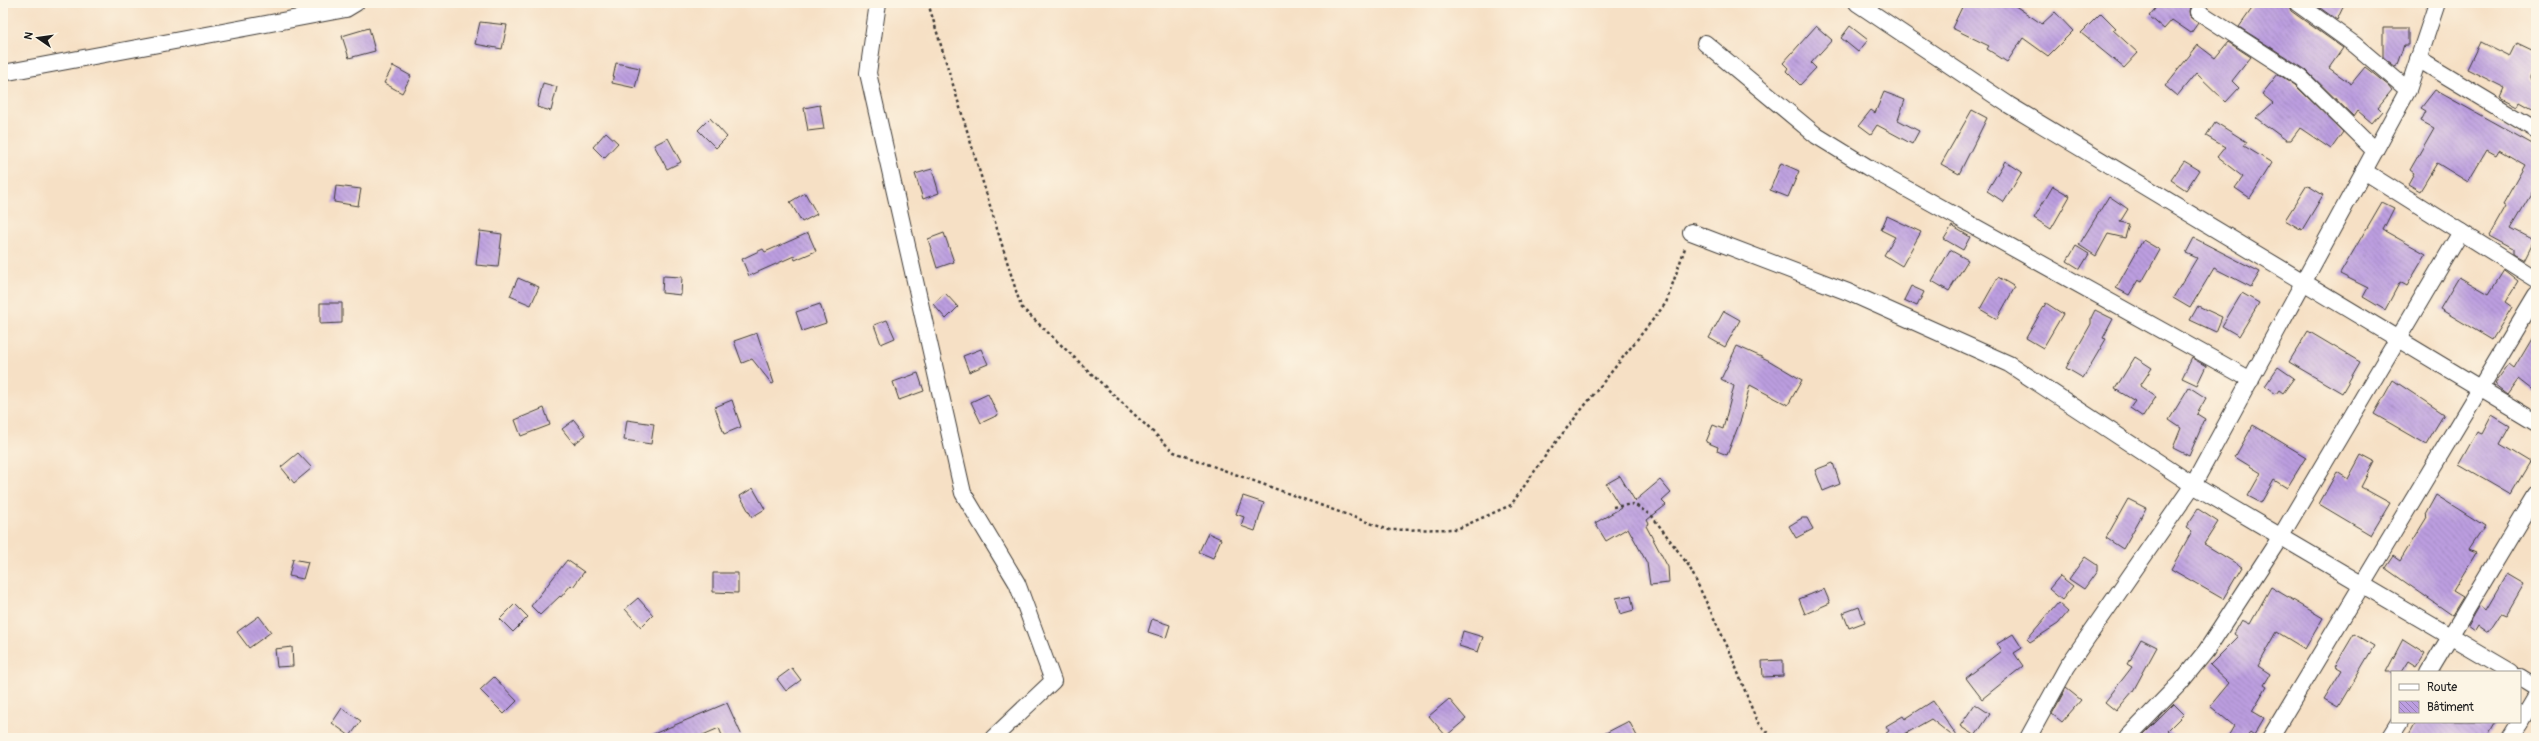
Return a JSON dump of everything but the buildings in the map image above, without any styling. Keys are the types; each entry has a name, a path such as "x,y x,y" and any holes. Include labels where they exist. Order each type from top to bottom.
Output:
{"street":[{"path":"3,73 346,9 356,3"},
{"path":"878,3 868,73 963,493 1017,583 1053,681 993,738"},
{"path":"1857,3 2009,105 2536,422"},
{"path":"2297,3 2356,45 2408,90"},
{"path":"2028,738 2067,667 2194,485 2408,90 2437,3"},
{"path":"2199,12 2301,78 2375,151"},
{"path":"1705,43 1805,126 1850,156 2251,380"},
{"path":"2418,59 2536,130"},
{"path":"2364,171 2536,278"},
{"path":"1691,232 1848,292 2009,364 2194,485 2509,671"},
{"path":"2127,738 2180,683 2206,651 2281,536 2461,232"},
{"path":"2270,738 2364,585 2536,295"},
{"path":"2430,671 2536,494"},
{"path":"2521,679 2536,687"},
{"path":"2521,720 2536,695"},
{"path":"2390,738 2399,723"},
{"path":"2510,738 2519,723"}],"path":[{"path":"928,3 1021,307 1174,452 1389,530 1457,529 1511,505 1548,452 1666,303 1691,232"},
{"path":"1613,506 1634,504 1652,516 1688,566 1730,652 1757,722 1774,738"}]}
